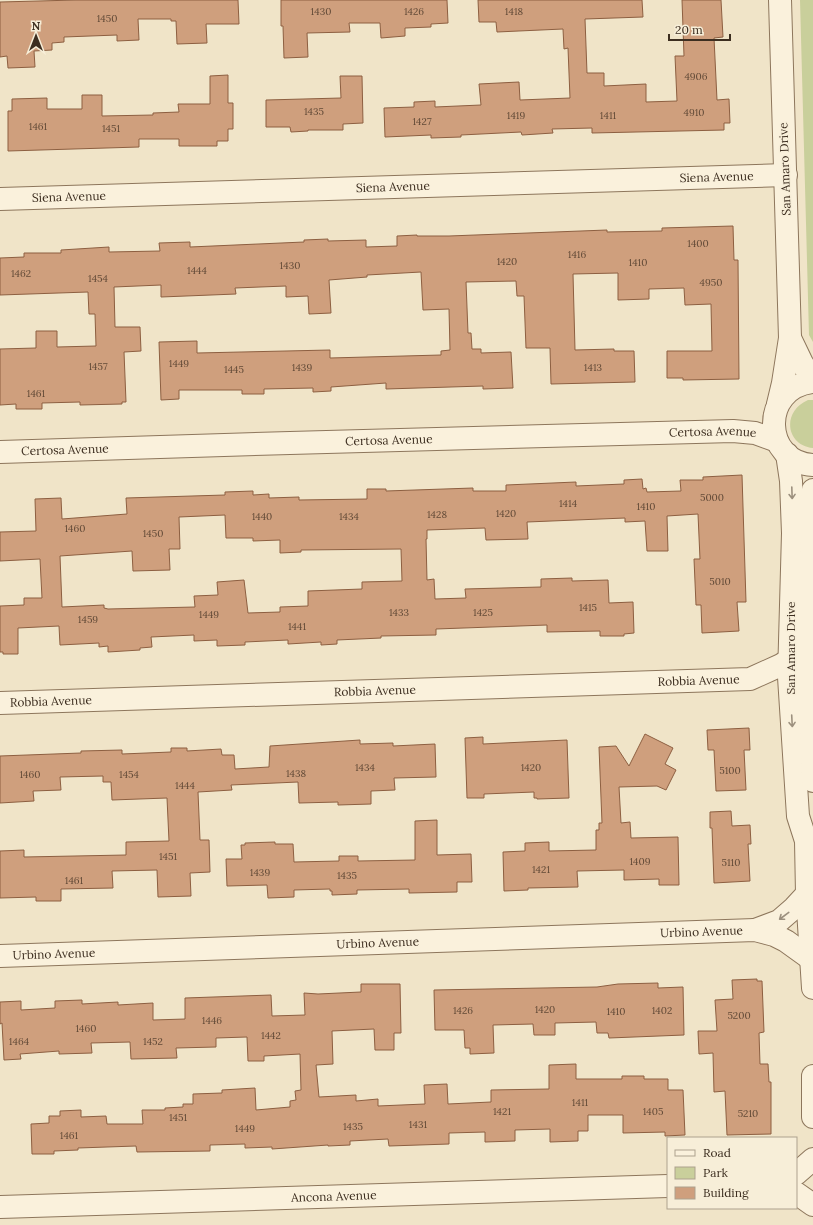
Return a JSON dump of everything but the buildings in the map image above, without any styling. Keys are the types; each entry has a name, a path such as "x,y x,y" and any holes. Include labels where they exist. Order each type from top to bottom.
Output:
{"street":[{"name":"San Amaro Drive","path":"780,0 790,338 783,383 773,421 791,480 793,533 790,630 805,678 813,781"},
{"name":"Siena Avenue","path":"0,199 786,175"},
{"name":"San Amaro Drive","path":"790,338 802,363 813,381"},
{"path":"778,404 790,390 813,381"},
{"name":"Certosa Avenue","path":"0,452 733,431 755,434 782,447 801,463 813,465"},
{"name":"San Amaro Drive","path":"813,490 810,507 812,543 798,816 806,841 807,894 813,988"},
{"name":"Robbia Avenue","path":"750,679 776,668 805,678"},
{"name":"Robbia Avenue","path":"0,703 805,678"},
{"name":"San Amaro Drive","path":"806,841 813,818"},
{"name":"Urbino Avenue","path":"755,930 779,920 794,908 807,894"},
{"name":"Urbino Avenue","path":"0,956 755,930 774,935 786,941 811,959"},
{"path":"813,1076 813,1117"},
{"path":"797,1173 813,1160"},
{"name":"Ancona Avenue","path":"0,1207 667,1186"},
{"path":"797,1194 813,1205"}],"green space":[{"path":"800,0 813,0 813,342 809,335"},
{"path":"808,400 813,400 813,448 804,446 797,441 792,434 790,427 794,412 800,405"}]}
